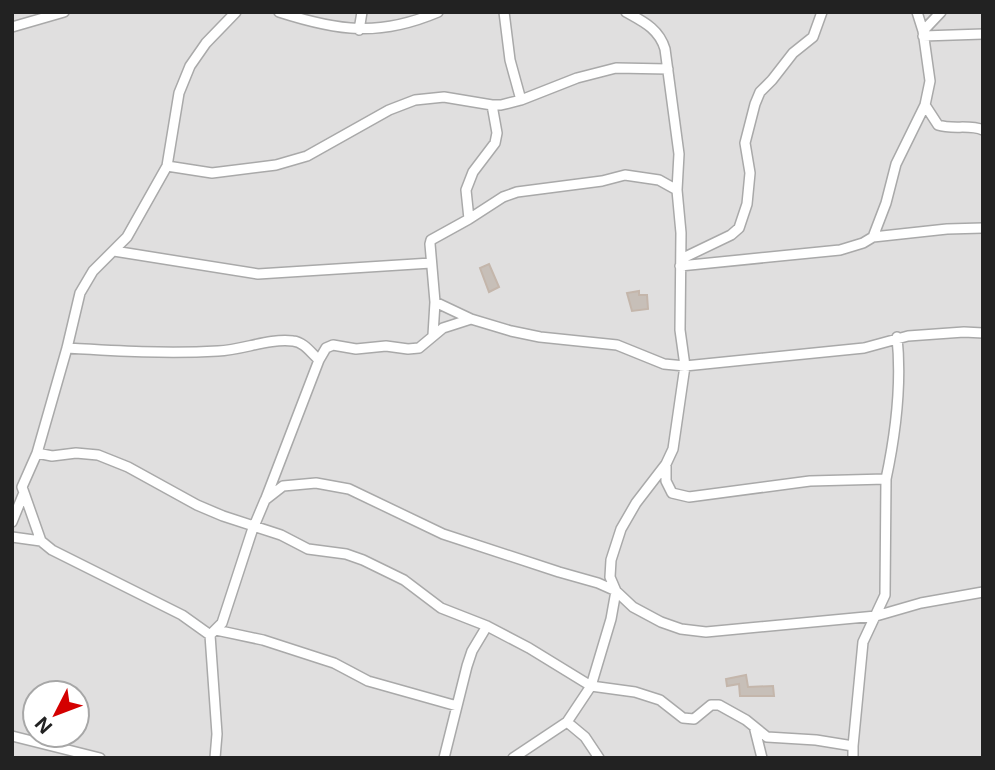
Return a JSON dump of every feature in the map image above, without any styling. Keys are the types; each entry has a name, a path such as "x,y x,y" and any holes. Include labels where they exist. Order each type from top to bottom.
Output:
{"street":[{"path":"12,27 64,12"},
{"path":"12,522 23,495 24,480 37,453 80,293 93,271 127,237 167,166 179,93 190,66 206,43 236,12"},
{"path":"279,12 325,25 359,30 408,23 438,12"},
{"path":"359,30 362,12"},
{"path":"504,12 510,60 521,100"},
{"path":"513,758 567,722 591,686 611,619 616,591 610,577 611,560 621,530 636,503 666,464 677,430 685,366 680,330 681,262 677,190 679,154 665,49 656,30 626,12"},
{"path":"681,262 732,236 739,228 747,204 750,173 745,143 755,104 760,92 778,74 793,53 813,37 822,12"},
{"path":"873,237 886,203 896,164 925,105 930,81 917,12"},
{"path":"923,34 941,12"},
{"path":"923,34 983,34"},
{"path":"167,166 212,173 276,165 307,156 388,110 415,100 444,97 492,106 521,100 577,78 616,68 668,69"},
{"path":"925,105 938,125 947,128 978,127 983,130"},
{"path":"469,219 466,190 473,172 495,144 497,133 492,106"},
{"path":"433,335 435,302 431,240 503,197 517,192 602,181 625,175 659,180 677,190"},
{"path":"681,262 840,250 873,237 947,229 983,229"},
{"path":"114,251 258,274 431,263"},
{"path":"435,302 471,319 511,331 540,337 617,345 654,360 685,366 864,348 897,337 983,333"},
{"path":"215,758 213,632 228,607 254,526 319,360 326,348 333,345 356,349 386,346 419,348 443,328 471,319"},
{"path":"853,758 863,642 885,595 886,479 895,436 900,369 897,337"},
{"path":"67,348 142,353 220,351 297,341 319,360"},
{"path":"37,453 52,456 76,453 99,455 128,467 197,505 281,535 308,549 346,554 370,563 411,584 441,608 487,626 591,686 635,692 660,700 683,718 694,719 711,705 719,705 746,720 755,730 767,737 816,740 853,746"},
{"path":"666,464 666,481 673,493 689,497 810,481 886,479"},
{"path":"265,499 283,485 316,482 349,488 443,534 598,583 616,591 633,607 681,629 706,632 876,616 921,603 983,592"},
{"path":"23,495 41,541 52,550 213,632 263,640 334,663 368,681 457,706"},
{"path":"12,537 41,541"},
{"path":"444,758 472,650 487,626"},
{"path":"567,722 585,737 599,758"},
{"path":"755,730 762,758"},
{"path":"12,736 100,758"}],"shaded area":[{"path":"12,12 983,12 983,758 12,758"}],"building":[{"path":"489,264 499,287 489,292 480,268"},
{"path":"639,291 639,295 647,295 648,309 632,311 627,293"},
{"path":"746,675 748,687 773,686 774,696 740,696 739,684 727,686 726,679"}]}
